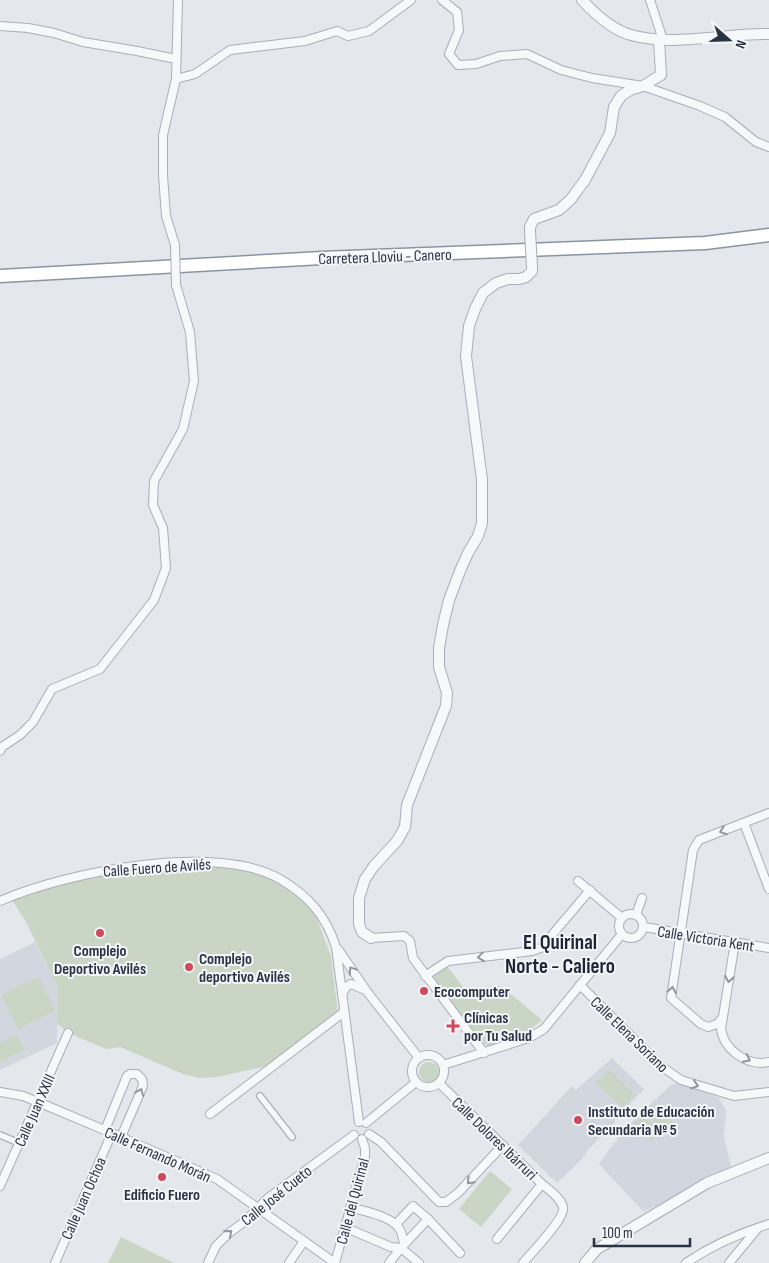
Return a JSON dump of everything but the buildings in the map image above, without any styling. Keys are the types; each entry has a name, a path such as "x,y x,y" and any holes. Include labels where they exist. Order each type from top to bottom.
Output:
{"highway":[{"name":"Carretera Lloviu - Canero","path":"0,276 322,258 705,243 769,235"}],"street":[{"path":"0,751 2,747 20,735 33,722 52,689 100,669 154,600 166,568 163,528 153,505 154,481 183,429 194,381 190,332 176,285 175,245 166,216 163,175 163,135 176,79 178,0"},
{"path":"176,79 195,74 230,50 305,41 337,31 348,36 369,31 411,0"},
{"path":"442,0 457,12 459,30 449,54 458,65 476,64 500,56 527,54 561,70 592,78 643,86 700,106 724,117 756,142 769,147"},
{"path":"582,0 593,13 630,35 661,40 769,34"},
{"path":"484,1053 412,958 410,941 404,936 371,938 362,932 359,924 359,898 365,879 397,841 405,827 407,805 446,706 447,693 439,667 439,648 443,625 449,600 460,570 478,536 482,523 482,480 466,356 469,326 474,308 483,293 496,282 508,278 519,279 526,277 532,271 530,226 534,219 559,210 571,199 585,180 610,133 614,108 621,96 630,90 643,86 661,74 661,40 650,0"},
{"path":"0,26 28,28 54,33 83,42 176,59"},
{"path":"723,1016 717,1024 708,1027 701,1024 671,998 695,845 699,840 769,813"},
{"path":"744,823 769,889"},
{"name":"Calle Fuero de Avilés","path":"0,901 48,884 92,872 165,863 220,862 261,871 280,879 298,891 320,912 330,929 336,948 344,1012 362,1122"},
{"path":"578,881 622,918"},
{"path":"425,976 448,961 532,951 541,948 590,890"},
{"path":"636,915 642,898"},
{"path":"630,914 636,915 643,921 644,927 640,935 635,938 625,937 619,926 622,918 630,914"},
{"name":"Calle Victoria Kent","path":"644,927 769,948"},
{"path":"443,1065 529,1038 544,1029 622,934"},
{"path":"735,942 721,1029 722,1039 728,1046 751,1063 769,1062"},
{"path":"336,948 368,993 419,1058"},
{"path":"342,995 346,987 351,984 368,993"},
{"name":"Calle Elena Soriano","path":"580,985 661,1066 681,1080 734,1096 769,1092"},
{"path":"210,1114 344,1012"},
{"name":"Calle Juan XXIII","path":"0,1186 68,1033"},
{"path":"430,1055 436,1057 443,1065 444,1074 439,1083 427,1088 416,1082 412,1071 414,1064 419,1058 430,1055"},
{"name":"Calle Juan Ochoa","path":"54,1263 108,1131 127,1076 137,1074 142,1079 143,1086 122,1137"},
{"path":"416,1082 354,1126 352,1131 354,1135 381,1142 439,1202 446,1202 458,1194 503,1145"},
{"name":"Calle Dolores Ibárruri","path":"439,1083 542,1184 497,1239"},
{"name":"Calle Fernando Morán","path":"0,1092 23,1096 38,1102 217,1179 335,1263"},
{"path":"260,1096 292,1137"},
{"path":"362,1122 370,1128 365,1137"},
{"path":"0,1135 19,1143"},
{"name":"Calle José Cueto","path":"208,1263 216,1246 228,1233 244,1222 268,1198 354,1135"},
{"name":"Calle del Quirinal","path":"335,1263 365,1156 365,1137"},
{"path":"585,1263 597,1249 707,1183 769,1158"},
{"path":"523,1263 559,1220 564,1211 563,1205 542,1184"},
{"path":"396,1224 413,1206 460,1253"},
{"path":"350,1207 388,1219 396,1224 401,1229 403,1246 419,1263"},
{"path":"389,1263 428,1219"},
{"path":"686,1263 727,1240 769,1224"},
{"path":"344,1227 391,1247 403,1246"},
{"path":"729,1263 758,1227"},
{"path":"727,1240 735,1255"},
{"path":"290,1263 304,1241"}],"shaded area":[{"path":"35,942 58,988 57,1043 0,1070 0,959"},
{"name":"Instituto de Educación Secundaria Nº 5","path":"612,1058 644,1089 586,1152 586,1155 557,1183 518,1145 572,1086 576,1090"},
{"path":"677,1083 718,1097 726,1110 724,1136 731,1167 644,1212 599,1164 625,1128 671,1085"}],"green space":[{"name":"Complejo deportivo Avilés","path":"220,863 261,871 310,901 331,956 338,1013 277,1064 217,1077 200,1078 183,1074 120,1047 106,1049 68,1033 57,1023 58,988 26,922 10,897 93,872"},
{"path":"448,967 464,988 501,986 542,1020 524,1033 489,1046 480,1042 433,977"},
{"path":"39,977 55,1011 18,1029 1,995"},
{"path":"17,1035 24,1050 0,1062 0,1043"},
{"path":"429,1062 436,1065 439,1072 436,1079 429,1082 422,1079 419,1072 422,1065"},
{"path":"609,1069 635,1095 623,1108 596,1083"},
{"path":"656,1104 673,1123 663,1132 646,1113"},
{"path":"644,1114 661,1133 651,1142 634,1123"},
{"path":"490,1171 512,1189 481,1227 459,1209"},
{"path":"121,1237 174,1263 108,1263"}],"place":[{"name":"Complejo Deportivo Avilés","path":"100,933"},
{"name":"Complejo deportivo Avilés","path":"189,967"},
{"name":"Ecocomputer","path":"424,991"},
{"name":"Clínicas por Tu Salud","path":"453,1026"},
{"name":"Instituto de Educación Secundaria Nº 5","path":"578,1120"},
{"name":"Edificio Fuero","path":"162,1177"}],"district":[{"name":"El Quirinal Norte - Caliero","path":"560,954"}]}
